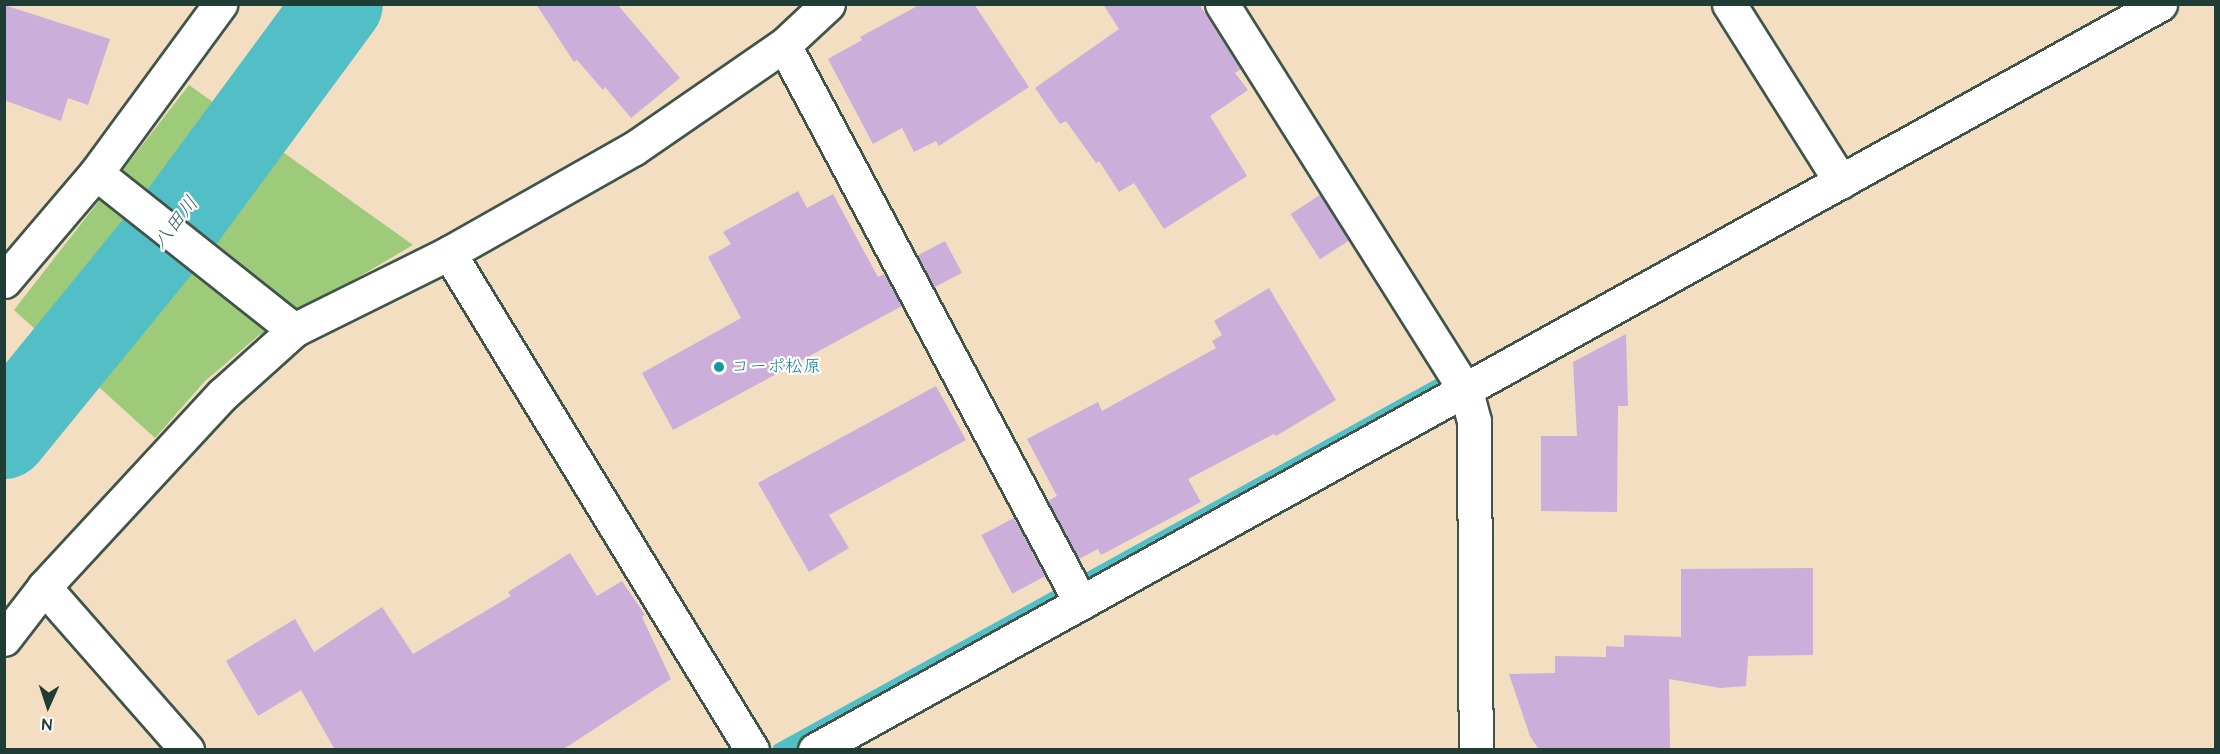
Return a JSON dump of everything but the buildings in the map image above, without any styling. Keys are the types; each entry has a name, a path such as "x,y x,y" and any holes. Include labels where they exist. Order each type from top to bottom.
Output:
{"street":[{"path":"9,266 105,180 220,4"},
{"path":"1222,4 1466,390 1474,421 1476,750"},
{"path":"1729,4 1841,183"},
{"path":"815,750 1841,183 2160,4"},
{"path":"4,639 44,587 223,394 294,330 449,253 633,149 784,45 821,7"},
{"path":"784,45 1081,603"},
{"path":"105,180 239,284 294,330"},
{"path":"449,253 752,750"},
{"path":"44,587 187,750"}],"green space":[{"path":"189,85 413,245 258,336 205,381 155,438 14,310"}],"waterway":[{"name":"八田川","path":"4,435 184,214 339,4"},
{"path":"779,750 1441,384"}],"place":[{"name":"コーポ松原","path":"719,367"}]}
